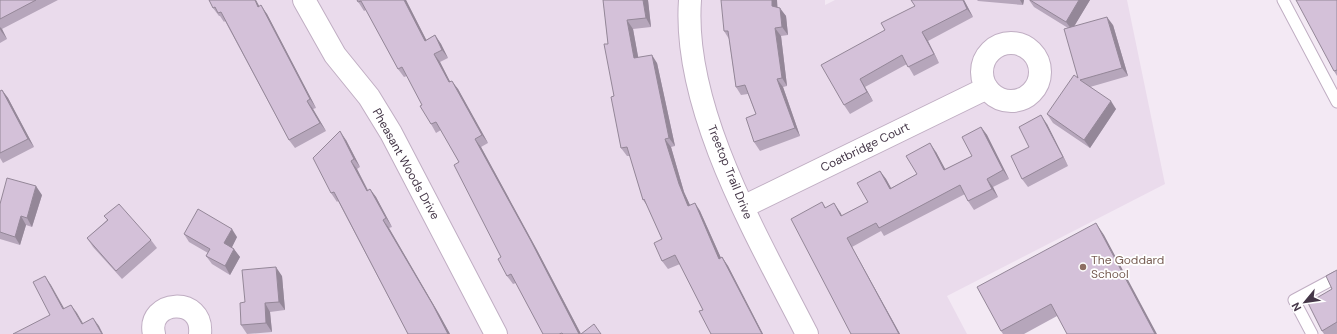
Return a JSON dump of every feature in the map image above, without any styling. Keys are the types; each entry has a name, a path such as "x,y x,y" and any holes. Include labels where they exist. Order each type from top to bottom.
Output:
{"street":[{"name":"Pheasant Woods Drive","path":"304,0 335,55 369,97 391,133 496,334"},
{"name":"Treetop Trail Drive","path":"690,0 690,50 702,100 718,148 743,207 807,334"},
{"name":"Coatbridge Court","path":"743,207 987,88"},
{"path":"154,334 154,322 158,315 171,306 179,306 187,308 198,318 200,334"}],"lane":[{"path":"1283,0 1337,102"},
{"path":"1312,334 1294,300 1337,276"}],"shaded area":[{"path":"0,0 825,0 825,5 835,0 1127,0 1165,184 947,296 967,334 0,334"}],"building":[{"path":"0,0 36,0 0,19"},
{"path":"209,0 255,0 258,7 261,5 310,99 307,101 320,123 289,140 221,12 218,13 215,7 213,8"},
{"path":"357,0 404,0 425,41 435,35 442,50 434,54 449,82 452,81 482,135 475,139 531,241 579,334 543,334 511,274 507,276 498,259 501,257 454,165 459,162 436,122 431,124 420,106 422,105 402,67 398,69 361,1 358,2"},
{"path":"603,0 643,0 646,18 627,20 634,58 652,55 669,138 665,139 679,184 688,206 695,203 719,259 722,257 762,334 711,334 699,311 703,310 675,255 662,261 654,243 662,239 644,199 643,200 627,147 621,148 611,97 614,96 604,44 608,44"},
{"path":"721,0 772,0 772,6 780,8 782,27 775,28 782,78 777,79 795,128 754,142 746,118 756,114 745,85 736,87 728,31 724,31"},
{"path":"911,0 963,0 967,9 922,32 934,54 908,67 902,55 860,79 867,92 844,105 821,65 885,30 881,23 915,6"},
{"path":"1030,0 1079,0 1066,22"},
{"path":"1296,0 1337,0 1337,70 1334,71"},
{"path":"1107,17 1122,68 1080,80 1111,101 1084,140 1047,114 1074,75 1078,78 1064,29"},
{"path":"2,90 28,139 0,153 0,91"},
{"path":"1041,115 1063,157 1022,179 1011,156 1029,147 1019,127"},
{"path":"981,127 1003,170 987,179 992,189 968,201 960,185 879,228 876,223 847,238 899,334 851,334 791,219 822,202 825,208 834,203 841,216 868,202 857,183 880,171 890,189 917,174 906,156 930,143 944,170 972,156 962,137"},
{"path":"340,131 354,159 351,161 367,191 370,189 386,218 383,220 433,305 448,334 408,334 334,192 331,193 313,158"},
{"path":"7,178 36,186 27,218 21,216 15,237 0,232 0,204"},
{"path":"119,204 151,240 116,271 87,238 108,220 104,216"},
{"path":"198,209 232,229 224,243 234,249 225,266 206,256 210,249 184,234"},
{"name":"The Goddard School","path":"1096,223 1155,334 1067,334 1051,304 1001,331 977,287"},
{"path":"276,267 279,302 265,303 266,323 241,325 240,303 245,302 242,270"},
{"path":"1337,270 1337,322 1322,331 1308,303 1332,289 1326,276"},
{"path":"45,276 63,309 71,305 82,324 93,318 102,334 13,334 50,315 33,282"},
{"path":"594,324 601,334 581,334"}],"place":[{"name":"The Goddard School","path":"1083,267"}]}
